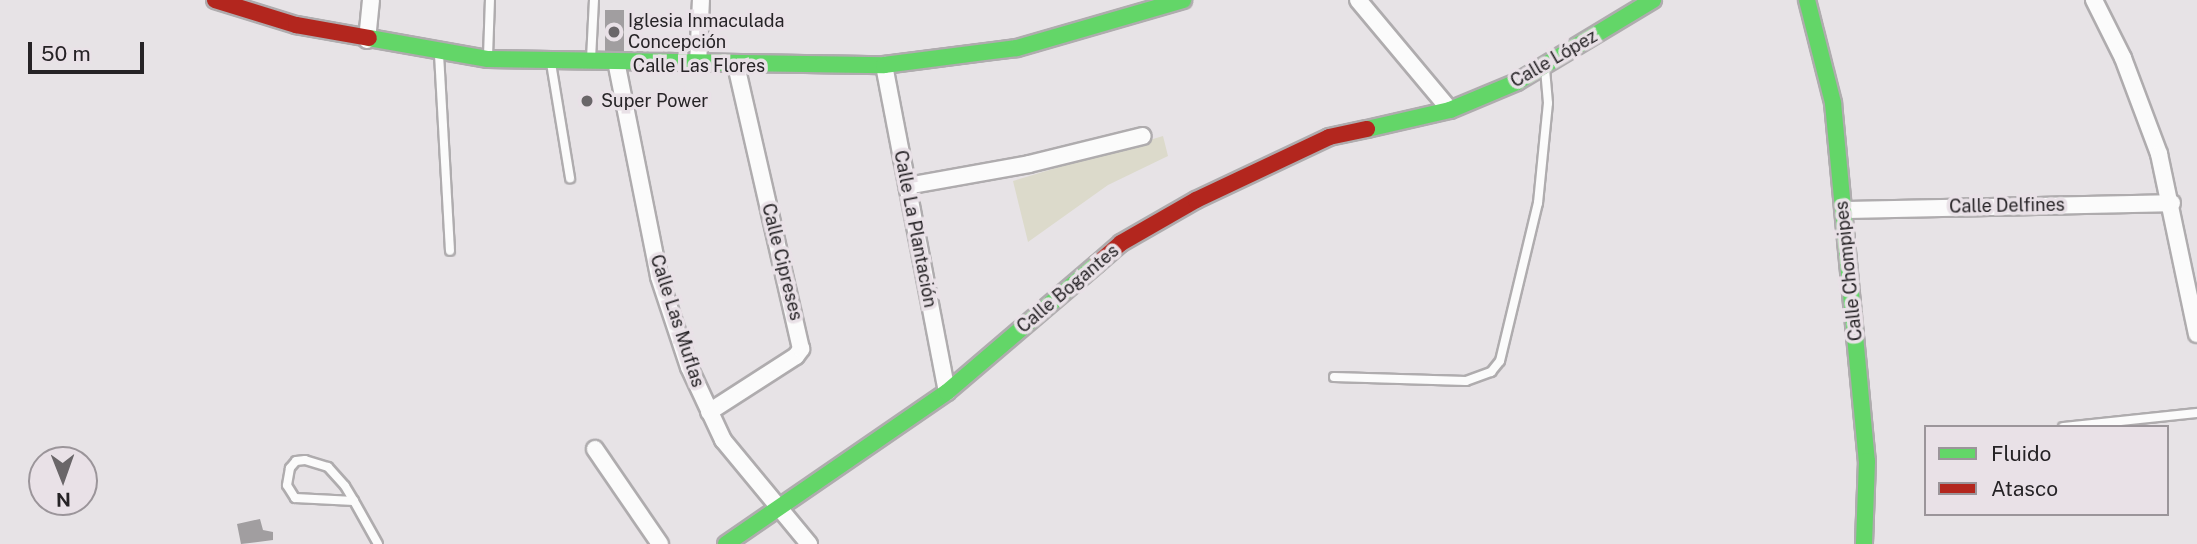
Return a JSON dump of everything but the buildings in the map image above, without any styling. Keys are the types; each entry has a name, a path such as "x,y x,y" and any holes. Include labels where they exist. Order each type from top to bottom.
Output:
{"street":[{"name":"Calle Las Flores","path":"215,0 367,40 488,59 591,65 736,66 884,65 1017,48 1183,0"},
{"path":"367,40 371,0"},
{"path":"698,65 701,0"},
{"path":"1358,0 1450,110"},
{"name":"Calle López","path":"1450,110 1544,66 1653,0"},
{"name":"Calle Chompipes","path":"1807,0 1833,103 1867,461 1864,544"},
{"path":"2094,0 2147,120 2172,203 2197,334"},
{"name":"Calle Las Muflas","path":"617,65 659,277 709,412 739,463 809,544"},
{"name":"Calle La Plantación","path":"884,65 947,392"},
{"name":"Calle Cipreses","path":"709,412 796,356 801,349 736,66"},
{"name":"Calle Bogantes","path":"726,544 780,510 947,392 1121,243 1196,200 1329,137 1450,110"},
{"path":"907,186 1029,164 1143,136"},
{"name":"Calle Delfines","path":"1843,210 2172,203"},
{"path":"595,449 660,544"}],"lane":[{"path":"488,59 490,0"},
{"path":"591,65 594,0"},
{"path":"438,51 450,251"},
{"path":"551,63 570,178"},
{"path":"1334,377 1466,381 1491,372 1500,361 1538,203 1548,103 1544,66"},
{"path":"2081,425 2197,412"},
{"path":"354,501 295,498 287,485 290,467 299,460 323,463 354,501 378,544"}],"shaded area":[{"path":"1163,136 1168,156 1108,185 1028,242 1013,181"}],"traffic: fast":[{"path":"369,38 488,59 884,65 1017,48 1183,0"},
{"path":"1367,129 1450,110 1517,82 1653,0"},
{"path":"1807,0 1833,103 1867,461 1864,544"},
{"path":"726,544 947,392 1097,264"}],"traffic: jam":[{"path":"215,0 296,25 369,38"},
{"path":"1097,264 1121,243 1196,200 1329,137 1367,129"}],"place":[{"name":"Iglesia Inmaculada Concepción","path":"614,32"},
{"name":"Super Power","path":"587,101"}]}
